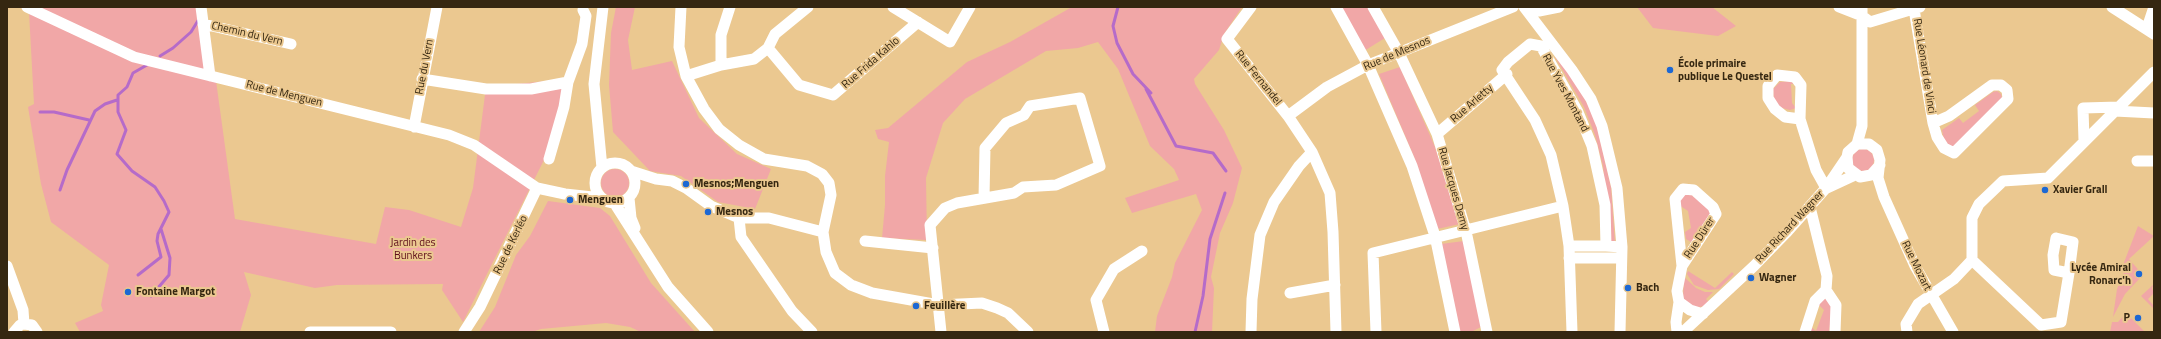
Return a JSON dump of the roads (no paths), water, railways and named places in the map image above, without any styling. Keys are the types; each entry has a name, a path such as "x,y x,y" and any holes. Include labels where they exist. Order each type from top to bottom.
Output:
{"street":[{"name":"Rue de Menguen","path":"27,7 134,57 450,135 474,145 537,188"},
{"name":"Chemin du Vern","path":"200,7 210,76"},
{"name":"Rue du Vern","path":"414,127 437,7"},
{"path":"602,168 594,84 603,7"},
{"path":"681,7 679,47 686,76 704,109 719,129 739,145 764,159 807,166 822,174 829,183 831,195 823,232 826,252 835,272 851,285 872,293 939,305 982,303 1008,313 1028,332"},
{"path":"721,65 721,34 730,7"},
{"path":"686,76 721,65 754,60 768,48 775,34 808,7"},
{"path":"893,7 950,42 970,7"},
{"name":"Rue Fernandel","path":"1250,7 1227,39 1288,116 1312,152 1330,192 1336,332"},
{"path":"1336,7 1368,65 1412,166 1435,236 1455,332"},
{"name":"Rue Jacques Demy","path":"1372,7 1399,53 1437,134 1466,231 1487,332"},
{"name":"Rue de Mesnos","path":"1288,116 1327,87 1368,65 1514,7"},
{"path":"1524,7 1572,70 1591,99 1602,126 1617,188 1621,252 1620,332"},
{"path":"1528,7 1539,11 1559,7"},
{"path":"1840,7 1866,13 1918,8"},
{"path":"2112,7 2150,31 2154,7"},
{"name":"Rue Léonard de Vinci","path":"1918,8 1933,123 1937,137 1944,148 1954,153 2004,104 2008,99 2007,90 2001,85 1992,85 1949,116 1933,123"},
{"path":"549,159 564,108 568,82 582,44 586,16 583,10"},
{"path":"1866,13 1867,132 1869,144 1879,155 1880,165 1871,175 1860,176 1848,168 1847,157 1848,152 1857,144 1862,126 1866,13"},
{"name":"Rue Frida Kahlo","path":"768,48 799,85 833,95 918,22"},
{"name":"Chemin du Vern","path":"203,24 291,44"},
{"name":"Rue Yves Montand","path":"1507,74 1502,70 1508,62 1530,44 1541,46 1578,112 1592,146 1605,205 1606,246"},
{"path":"1907,332 1906,324 1918,304 1930,294 1954,279 1972,260 1972,218 1979,204 2003,181 2048,178 2154,72"},
{"path":"1507,74 1535,120 1550,155 1563,206 1569,246 1572,332"},
{"name":"Rue Arletty","path":"1437,134 1507,74"},
{"path":"422,79 486,89 531,89 568,82"},
{"path":"941,332 930,225 945,208 957,203 1014,193 1023,187 1056,185 1100,166 1080,98 1030,106 1024,115 1006,123 985,148 984,198"},
{"path":"2084,141 2083,108 2117,109 2154,113"},
{"path":"1800,119 1816,170 1826,188"},
{"path":"600,144 618,163 631,171 656,179 672,181 686,188 711,206 739,218 769,218 823,232"},
{"path":"1857,144 1869,144"},
{"path":"1251,332 1252,299 1260,235 1274,202 1299,166 1312,152"},
{"name":"Rue Richard Wagner","path":"1688,330 1754,266 1810,207 1826,188 1847,157"},
{"path":"2137,161 2154,161"},
{"path":"602,198 596,189 595,183 597,174 607,165 618,163"},
{"name":"Rue Mozart","path":"1880,165 1878,178 1884,197 1915,266 1953,332"},
{"path":"631,171 635,181 631,195 631,218 640,244"},
{"name":"Rue Richard Wagner","path":"1826,188 1860,176"},
{"name":"Rue Mozart","path":"1860,176 1884,197"},
{"path":"614,204 622,203 631,195 656,179"},
{"path":"572,194 595,183"},
{"path":"537,188 602,198 614,204 668,288 708,332"},
{"name":"Rue de Kerléo","path":"464,332 480,307 537,188"},
{"name":"Rue Dürer","path":"1677,332 1676,322 1679,302 1678,292 1682,266 1675,199 1683,189 1694,190 1713,207 1716,214 1682,266"},
{"path":"1376,332 1373,253 1435,236 1466,231 1563,206"},
{"path":"1810,207 1827,276 1826,290 1836,304 1835,332"},
{"path":"739,218 741,237 792,311 812,332"},
{"path":"865,241 933,248"},
{"path":"1569,246 1606,246 1621,252"},
{"path":"1104,332 1096,300 1114,269 1142,251"},
{"path":"1569,258 1621,252"},
{"path":"1972,260 2041,325 2060,327 2069,273"},
{"path":"7,266 23,310 24,324"},
{"path":"1290,293 1335,286"},
{"path":"1805,332 1816,300 1826,290"},
{"path":"1679,302 1690,310 1703,314"},
{"path":"14,332 20,325 24,324 32,325 37,332"},
{"path":"310,332 391,332"}],"waterway":[{"path":"1118,7 1113,26 1117,43 1133,74 1151,93 1146,89 1176,146 1213,153 1226,171"},
{"path":"160,56 173,48 191,32 199,19"},
{"path":"138,275 161,257 157,241 158,234 169,212 155,187 132,171 117,154 126,130 118,112 118,95 127,87 133,73 147,65"},
{"path":"60,190 67,170 95,111 105,104 117,100"},
{"path":"40,112 54,112 89,120"},
{"path":"1195,332 1203,296 1210,239 1225,193"},
{"path":"151,296 169,275 170,258 161,229"}],"place":[{"name":"École primaire publique Le Questel","path":"1670,70"},
{"name":"Mesnos;Menguen","path":"686,184"},
{"name":"Xavier Grall","path":"2045,190"},
{"name":"Menguen","path":"570,200"},
{"name":"Mesnos","path":"708,212"},
{"name":"Lycée Amiral Ronarc'h","path":"2139,274"},
{"name":"Wagner","path":"1751,278"},
{"name":"Bach","path":"1628,288"},
{"name":"Fontaine Margot","path":"128,292"},
{"name":"Feuillère","path":"916,306"},
{"name":"P","path":"2138,318"}],"park label":[{"name":"Jardin des Bunkers","path":"413,249"}]}
